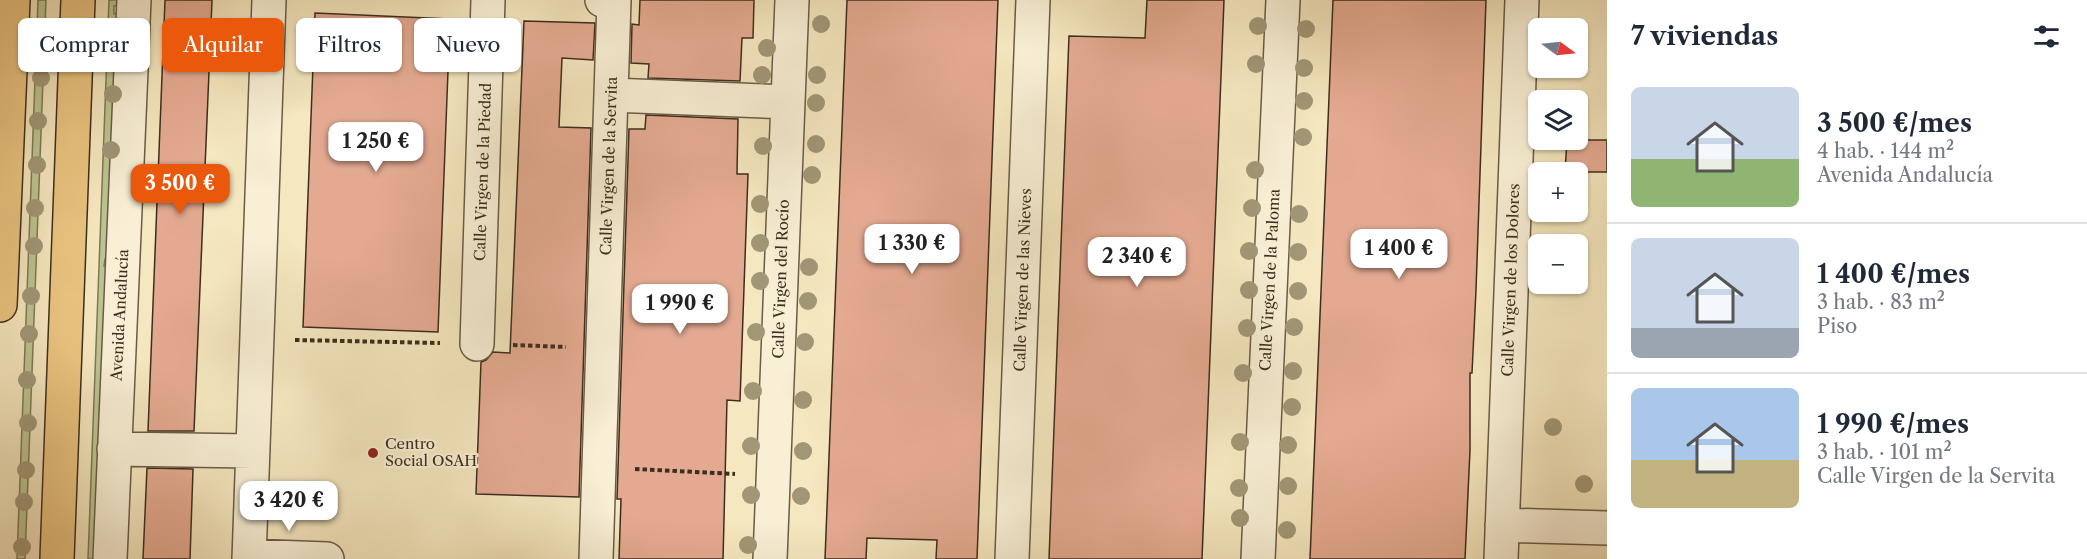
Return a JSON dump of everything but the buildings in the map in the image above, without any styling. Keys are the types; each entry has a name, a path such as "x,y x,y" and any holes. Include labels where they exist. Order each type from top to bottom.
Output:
{"main road":[{"path":"0,305 13,0"},
{"path":"57,559 78,0"}],"street":[{"name":"Avenida Andalucía","path":"110,559 134,0"},
{"path":"269,0 249,558 327,559"},
{"name":"Calle Virgen de la Piedad","path":"477,344 488,0"},
{"name":"Calle Virgen de la Servita","path":"596,559 614,1 602,0"},
{"name":"Calle Virgen del Rocío","path":"770,559 792,0"},
{"name":"Calle Virgen de las Nieves","path":"1012,559 1033,0"},
{"name":"Calle Virgen de la Paloma","path":"1258,559 1283,0"},
{"name":"Calle Virgen de los Dolores","path":"1501,559 1522,0"},
{"path":"611,95 787,102"},
{"path":"114,449 253,451"},
{"path":"1502,525 1607,528"}],"path":[{"path":"258,339 603,348"},
{"path":"598,467 773,476"}],"green space":[{"path":"38,0 46,0 45,18 37,18"},
{"path":"109,0 121,0 121,5 114,6 114,14 121,13 121,18 108,18"},
{"path":"35,72 43,72 25,559 17,559"},
{"path":"106,72 119,72 112,259 105,259 104,266 112,266 100,559 88,559"}],"place":[{"name":"Centro Social OSAH","path":"373,453"}]}
